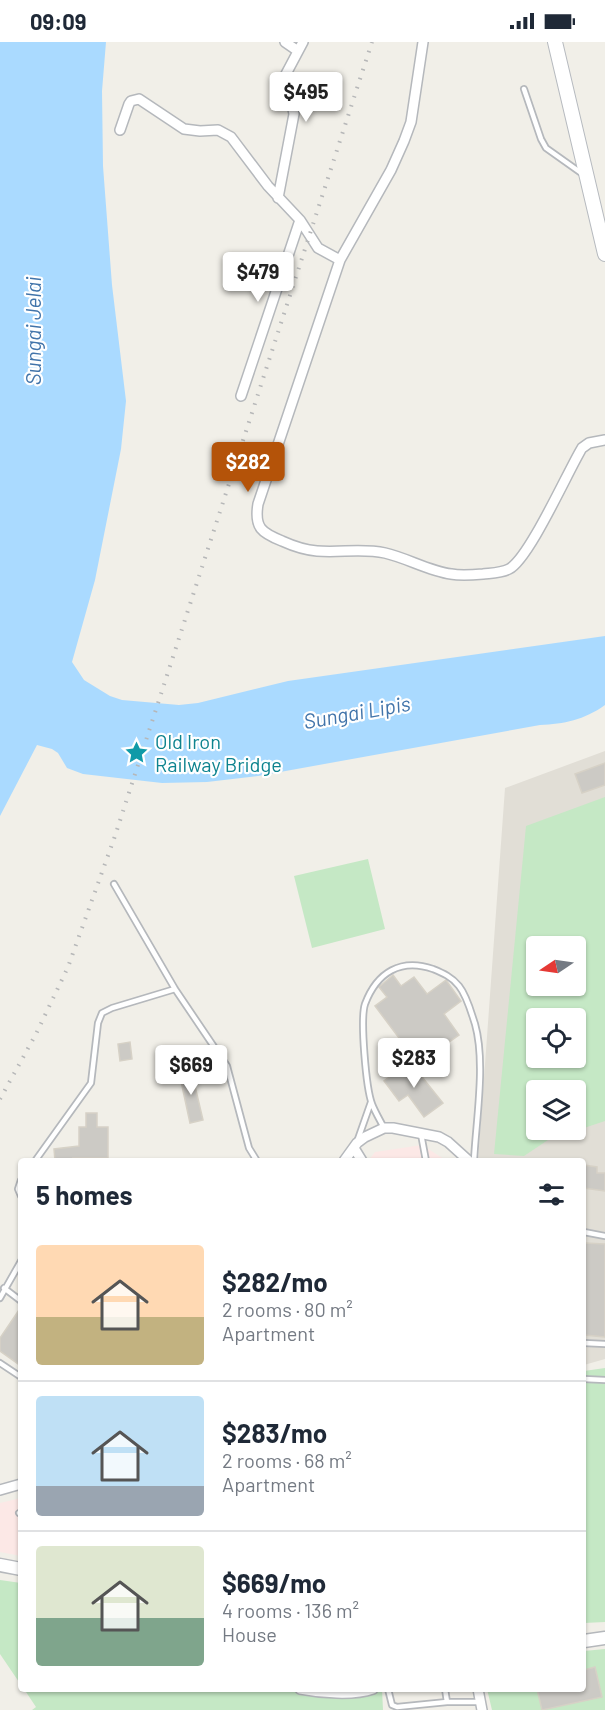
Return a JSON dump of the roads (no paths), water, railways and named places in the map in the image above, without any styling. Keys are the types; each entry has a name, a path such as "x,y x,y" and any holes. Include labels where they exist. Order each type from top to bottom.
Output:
{"main road":[{"path":"555,42 586,177 599,205 605,254"}],"street":[{"path":"278,198 294,114 286,74 300,46 285,42"},
{"path":"423,42 411,122 405,141 340,260 258,504 256,516 258,524 263,532 297,547 317,551 364,550 385,553 449,574 498,572 509,569 525,554 582,448 589,443 605,440"},
{"path":"120,130 129,104 139,99 184,129 223,131 231,137 278,198 300,220 318,248 340,260"},
{"path":"241,396 300,220"},
{"path":"346,1158 355,1145 384,1128 439,1137 466,1158"},
{"path":"355,1145 361,1158"},
{"path":"0,1490 18,1485"},
{"path":"0,1565 18,1568"},
{"path":"586,1641 605,1638"},
{"path":"318,1692 345,1692"}],"lane":[{"path":"524,89 546,148 586,177"},
{"path":"114,884 175,989 227,1066 249,1148 255,1158"},
{"path":"384,1128 371,1102 364,1048 365,1004 373,987 388,972 400,965 417,964 446,974 460,987 476,1026 480,1065 474,1158"},
{"path":"37,1158 91,1083 98,1023 102,1013 175,989"},
{"path":"355,1145 371,1102"},
{"path":"421,1133 425,1158"},
{"path":"586,1232 605,1236"},
{"path":"0,1298 18,1266"},
{"path":"4,1288 18,1299"},
{"path":"586,1343 605,1344"},
{"path":"0,1363 18,1375"},
{"path":"586,1379 605,1380"},
{"path":"389,1692 392,1705 397,1707 447,1702 481,1706"},
{"path":"445,1692 447,1702"}],"water":[{"path":"0,42 106,42 102,91 103,166 112,285 126,401 121,449 95,580 72,662 84,680 110,696 122,700 179,705 198,703 288,681 605,636 605,705 582,718 557,724 540,725 258,776 207,782 162,783 83,774 67,768 58,753 52,749 37,745 0,816"}],"railway":[{"path":"0,1099 36,1034 68,967 115,836 372,42"}],"place":[{"name":"Old Iron Railway Bridge","path":"137,753"}],"water label":[{"name":"Sungai Jelai","path":"34,331"},
{"name":"Sungai Lipis","path":"357,713"}]}
